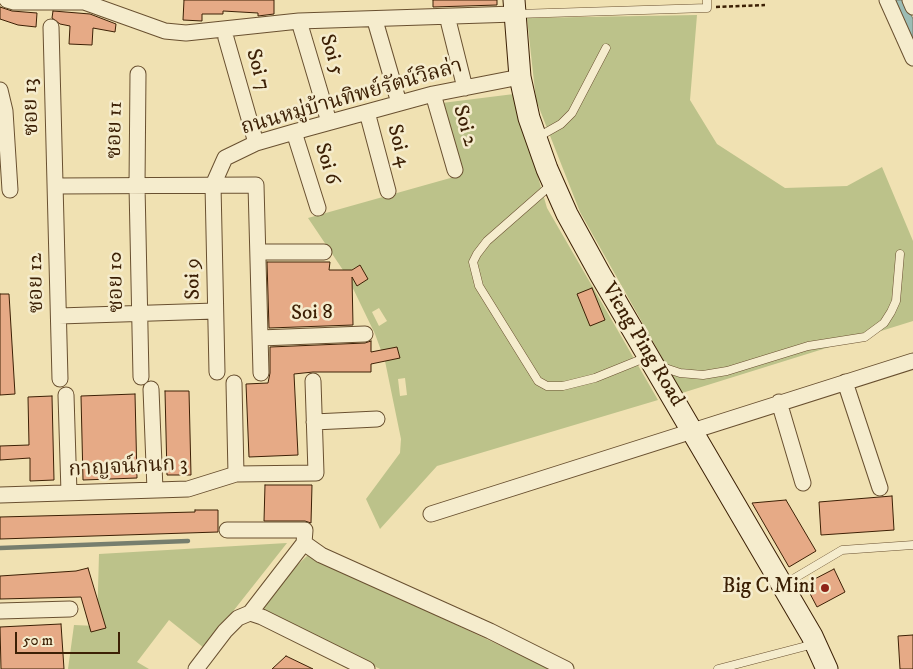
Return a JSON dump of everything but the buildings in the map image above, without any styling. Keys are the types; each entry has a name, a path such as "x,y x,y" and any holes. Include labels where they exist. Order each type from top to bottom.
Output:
{"street":[{"path":"7,0 14,2 84,2 165,31 186,33 299,21 515,7"},
{"path":"887,0 913,58"},
{"path":"910,0 913,7"},
{"name":"Vieng Ping Road","path":"515,7 520,77 536,138 553,183 595,265 783,585 816,644 827,669"},
{"path":"376,24 399,103"},
{"path":"448,24 466,88"},
{"name":"ซอย 13","path":"51,27 56,186"},
{"name":"Soi 5","path":"301,28 329,122"},
{"name":"Soi 7","path":"226,38 256,143"},
{"name":"ซอย 11","path":"137,186 138,74"},
{"name":"ถนนหมู่บ้านทิพย์รัตน์วิลล่า","path":"213,185 225,158 256,143 433,94 520,77"},
{"path":"0,90 5,111 10,190"},
{"name":"Soi 2","path":"433,94 455,170"},
{"name":"Soi 4","path":"367,112 388,191"},
{"name":"Soi 6","path":"294,132 318,208"},
{"path":"56,186 213,185"},
{"name":"Soi 8","path":"213,185 256,185 262,373"},
{"name":"Soi 9","path":"213,185 217,372"},
{"name":"ซอย 12","path":"56,186 60,379"},
{"name":"ซอย 10","path":"137,186 140,377"},
{"path":"258,252 324,252"},
{"path":"59,316 216,311"},
{"name":"Soi 8","path":"260,338 365,334"},
{"path":"431,514 913,360"},
{"path":"313,381 314,422 377,419"},
{"path":"846,382 880,488"},
{"path":"234,383 236,474"},
{"path":"151,389 155,490"},
{"path":"66,395 69,493"},
{"path":"779,402 803,484"},
{"name":"กาญจน์กนก 3","path":"0,494 188,489 236,474 316,472 314,422"},
{"path":"196,669 225,631 238,618 250,613 304,543 305,530 227,530"},
{"path":"304,543 321,555 481,627 566,669"},
{"path":"0,611 70,609"},
{"path":"250,613 262,616 367,669"}],"lane":[{"path":"515,7 707,4"},
{"path":"536,138 561,124 572,113 606,48"},
{"path":"553,183 487,241 473,262 479,286 538,381 547,386 563,386 653,364 680,373 703,375 727,370 808,346 865,337 884,323 896,301 900,254"},
{"path":"783,585 842,550 913,545"},
{"path":"718,669 816,644"}],"path":[{"path":"707,4 765,6"}],"green space":[{"path":"697,15 690,100 717,144 785,188 847,186 882,167 913,241 913,321 682,393 580,212 536,100 527,18"},
{"path":"514,94 547,208 658,400 437,466 380,529 366,499 400,453 401,439 385,361 375,334 347,276 308,218 461,175 442,103","holes":["360,265 368,279 359,284 351,270","379,308 387,321 379,326 372,312","397,347 400,358 390,360 388,349","405,378 407,395 400,396 398,379"]},
{"path":"287,543 204,648 169,620 137,662 149,669 68,669 74,625 97,626 99,554"},
{"path":"308,555 550,669 380,669 261,610 263,598"}],"water":[{"path":"892,0 904,0 913,19 913,47"}],"waterway":[{"path":"0,548 188,541"}],"place":[{"name":"Big C Mini","path":"825,588"}]}
